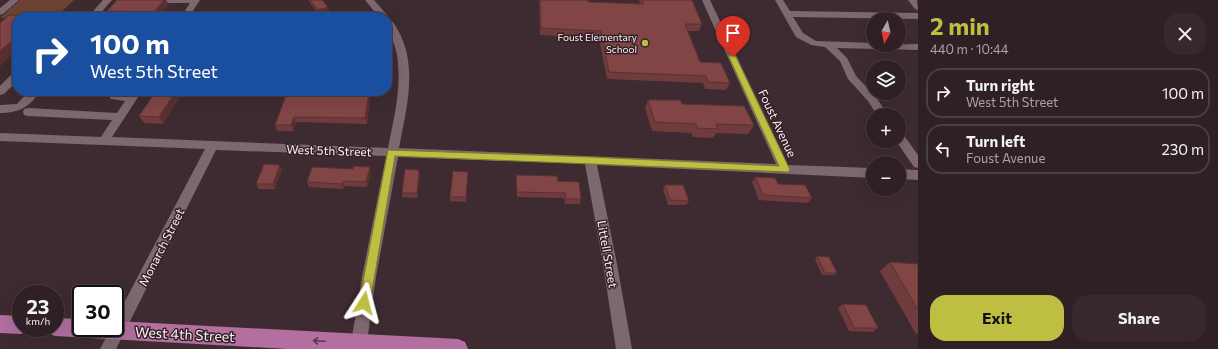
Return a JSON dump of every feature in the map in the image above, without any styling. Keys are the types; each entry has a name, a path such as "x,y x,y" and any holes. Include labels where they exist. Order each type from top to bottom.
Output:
{"main road":[{"path":"0,324 12,325"},
{"name":"West 4th Street","path":"124,331 358,346 458,349"}],"street":[{"path":"0,12 15,0"},
{"path":"97,12 108,0"},
{"path":"129,0 196,1"},
{"path":"368,0 379,12"},
{"name":"Foust Avenue","path":"706,0 785,170"},
{"path":"779,0 799,35 814,43 828,45 918,47"},
{"path":"912,0 918,7"},
{"path":"188,12 196,1"},
{"path":"788,14 918,16"},
{"path":"358,346 391,152 404,95 404,64 400,44 392,30"},
{"path":"828,45 844,60 852,77 878,108"},
{"path":"0,92 12,80"},
{"path":"0,109 14,110 30,96"},
{"path":"104,141 134,96"},
{"path":"28,112 120,117"},
{"name":"West 5th Street","path":"0,137 590,160 866,173"},
{"name":"Monarch Street","path":"124,317 213,145"},
{"path":"906,147 918,164"},
{"name":"Littell Street","path":"590,160 610,264 624,349"},
{"path":"906,174 918,175"},
{"name":"Monarch Street","path":"108,349 114,337"}],"shaded area":[{"path":"20,0 74,0 61,12 12,12 12,18 0,18"}],"building":[{"path":"117,0 164,0 154,12 107,11"},
{"path":"310,0 322,0 328,7 318,10"},
{"name":"Foust Elementary School","path":"540,0 588,0 588,2 644,4 642,0 692,0 702,24 685,24 700,62 721,63 730,83 708,82 706,76 609,72 601,31 541,28"},
{"path":"9,15 12,15 12,43 9,43 0,51 0,23"},
{"path":"153,96 173,96 159,117 139,116"},
{"path":"286,96 369,96 365,118 294,117 291,125 275,125"},
{"path":"648,100 680,100 682,104 744,106 754,125 716,124 718,129 697,128 696,124 655,122"},
{"path":"264,164 280,165 273,184 256,184"},
{"path":"353,166 370,167 366,182 343,181 342,184 307,182 312,167 353,169"},
{"path":"405,169 419,170 417,193 402,193"},
{"path":"453,171 468,172 466,197 450,197"},
{"path":"516,175 557,176 558,181 579,182 581,199 566,199 565,193 517,192"},
{"path":"755,177 775,178 778,184 805,185 812,198 763,195"},
{"path":"665,185 683,185 689,201 670,200"},
{"path":"817,256 829,257 837,273 825,273"},
{"path":"890,262 918,264 918,310"},
{"path":"843,304 866,305 878,328 854,328"}],"place":[{"name":"Foust Elementary School","path":"645,43"}],"route":[{"path":"364,303 391,152 785,170 733,57"}]}
